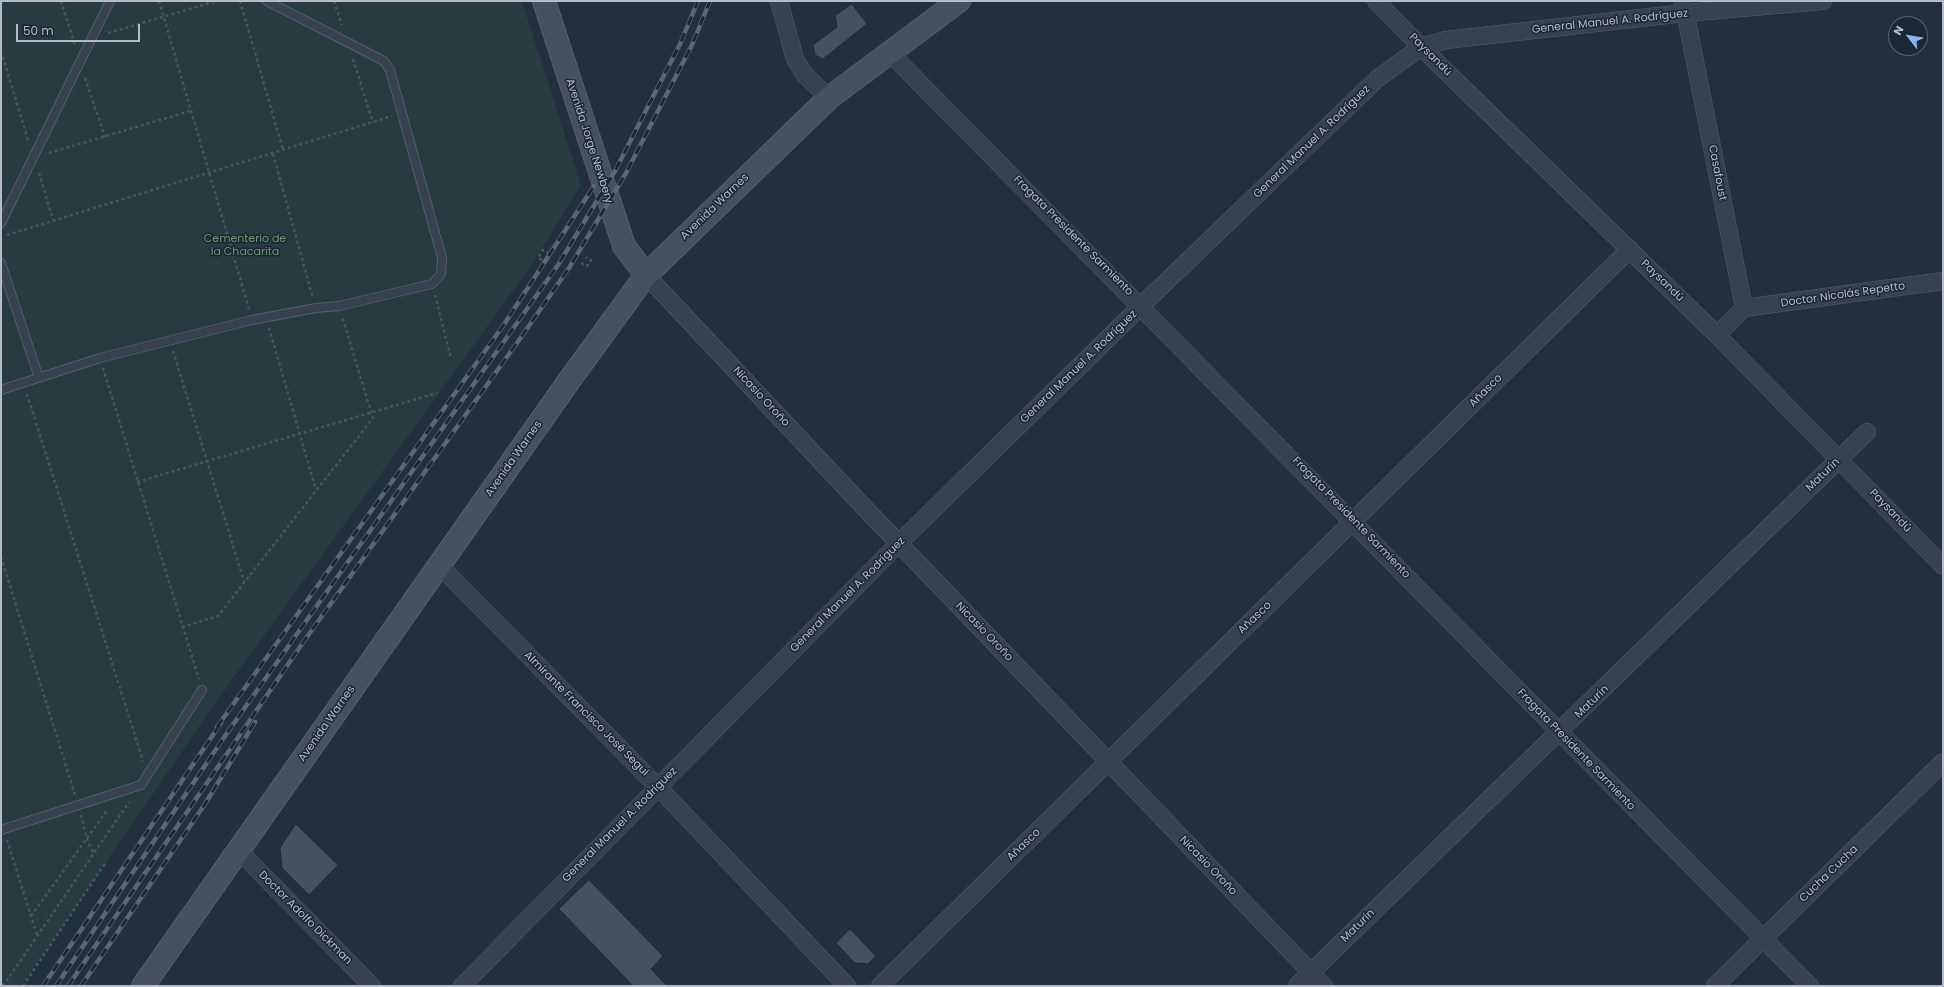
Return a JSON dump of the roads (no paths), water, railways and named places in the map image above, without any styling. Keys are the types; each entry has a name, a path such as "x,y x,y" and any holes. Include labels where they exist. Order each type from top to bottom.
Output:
{"main road":[{"name":"Avenida Jorge Newbery","path":"544,1 624,246 646,275"},
{"name":"Avenida Warnes","path":"143,986 566,384 646,275 829,98 959,1"}],"street":[{"path":"779,1 795,60 805,75 829,98"},
{"name":"Paysandú","path":"1376,1 1421,47 1717,335 1943,566"},
{"name":"General Manuel A. Rodríguez","path":"462,986 899,543 1142,305 1377,79 1421,47 1471,37 1684,7 1823,1"},
{"name":"Casafoust","path":"1684,7 1744,308"},
{"name":"Fragata Presidente Sarmiento","path":"889,52 1142,305 1559,733 1810,986"},
{"name":"Añasco","path":"880,986 1630,249"},
{"name":"Nicasio Oroño","path":"646,275 899,543 1324,986"},
{"name":"Doctor Nicolás Repetto","path":"1744,308 1943,281"},
{"path":"1717,335 1744,308"},
{"name":"Maturín","path":"1297,986 1867,432"},
{"name":"Almirante Francisco José Seguí","path":"439,565 658,787 847,986"},
{"name":"Cucha Cucha","path":"1715,986 1943,762"},
{"name":"Doctor Adolfo Dickman","path":"238,850 372,986"}],"lane":[{"path":"1,223 110,1"},
{"path":"1,390 100,358 252,320 316,308 339,306 432,284 441,274 442,258 390,70 384,61 267,1"},
{"path":"1,263 39,378"},
{"path":"2,829 141,785 202,690"}],"railway":[{"path":"56,986 227,733 558,265 615,171 680,44 698,1"},
{"path":"68,986 302,644 569,268 626,173 692,45 710,1"},
{"path":"217,727 505,323 594,186"},
{"path":"81,986 205,804 255,722"},
{"path":"43,986 221,723"}],"park label":[{"name":"Cementerio de la Chacarita","path":"245,245"}]}
